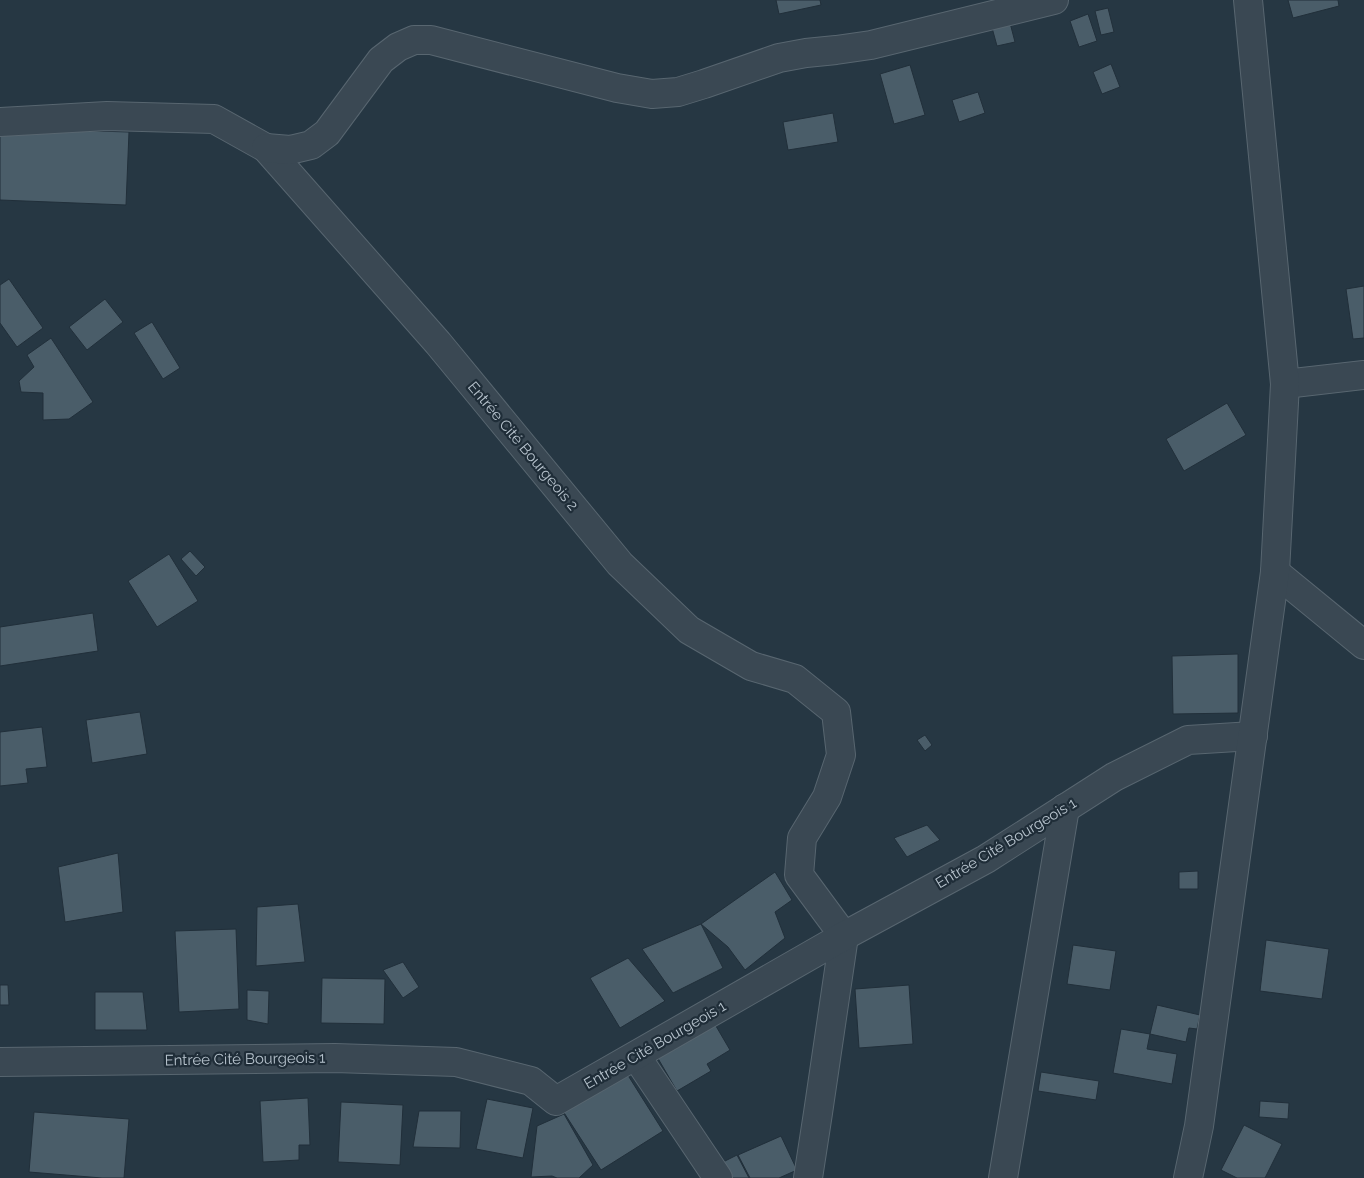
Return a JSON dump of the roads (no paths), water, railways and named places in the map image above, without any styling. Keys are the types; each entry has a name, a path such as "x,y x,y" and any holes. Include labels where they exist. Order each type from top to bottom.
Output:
{"street":[{"path":"266,148 290,150 310,145 322,137 327,133 381,60 398,47 414,40 431,40 617,88 652,94 678,92 779,58 871,44 1054,0"},
{"path":"1188,1178 1199,1126 1275,572 1285,384 1248,0"},
{"name":"Entrée Cité Bourgeois 2","path":"0,122 106,116 214,119 266,148 438,343 620,564 689,630 752,666 795,679 836,712 841,755 827,797 802,838 800,875 844,936"},
{"path":"1285,384 1364,375"},
{"path":"1275,572 1364,645"},
{"name":"Entrée Cité Bourgeois 1","path":"0,1062 335,1058 456,1062 532,1081 556,1102 844,936 986,859 1114,777 1188,740 1254,736"},
{"path":"1003,1178 1065,808"},
{"path":"808,1178 844,936"},
{"path":"636,1056 718,1178"}]}
